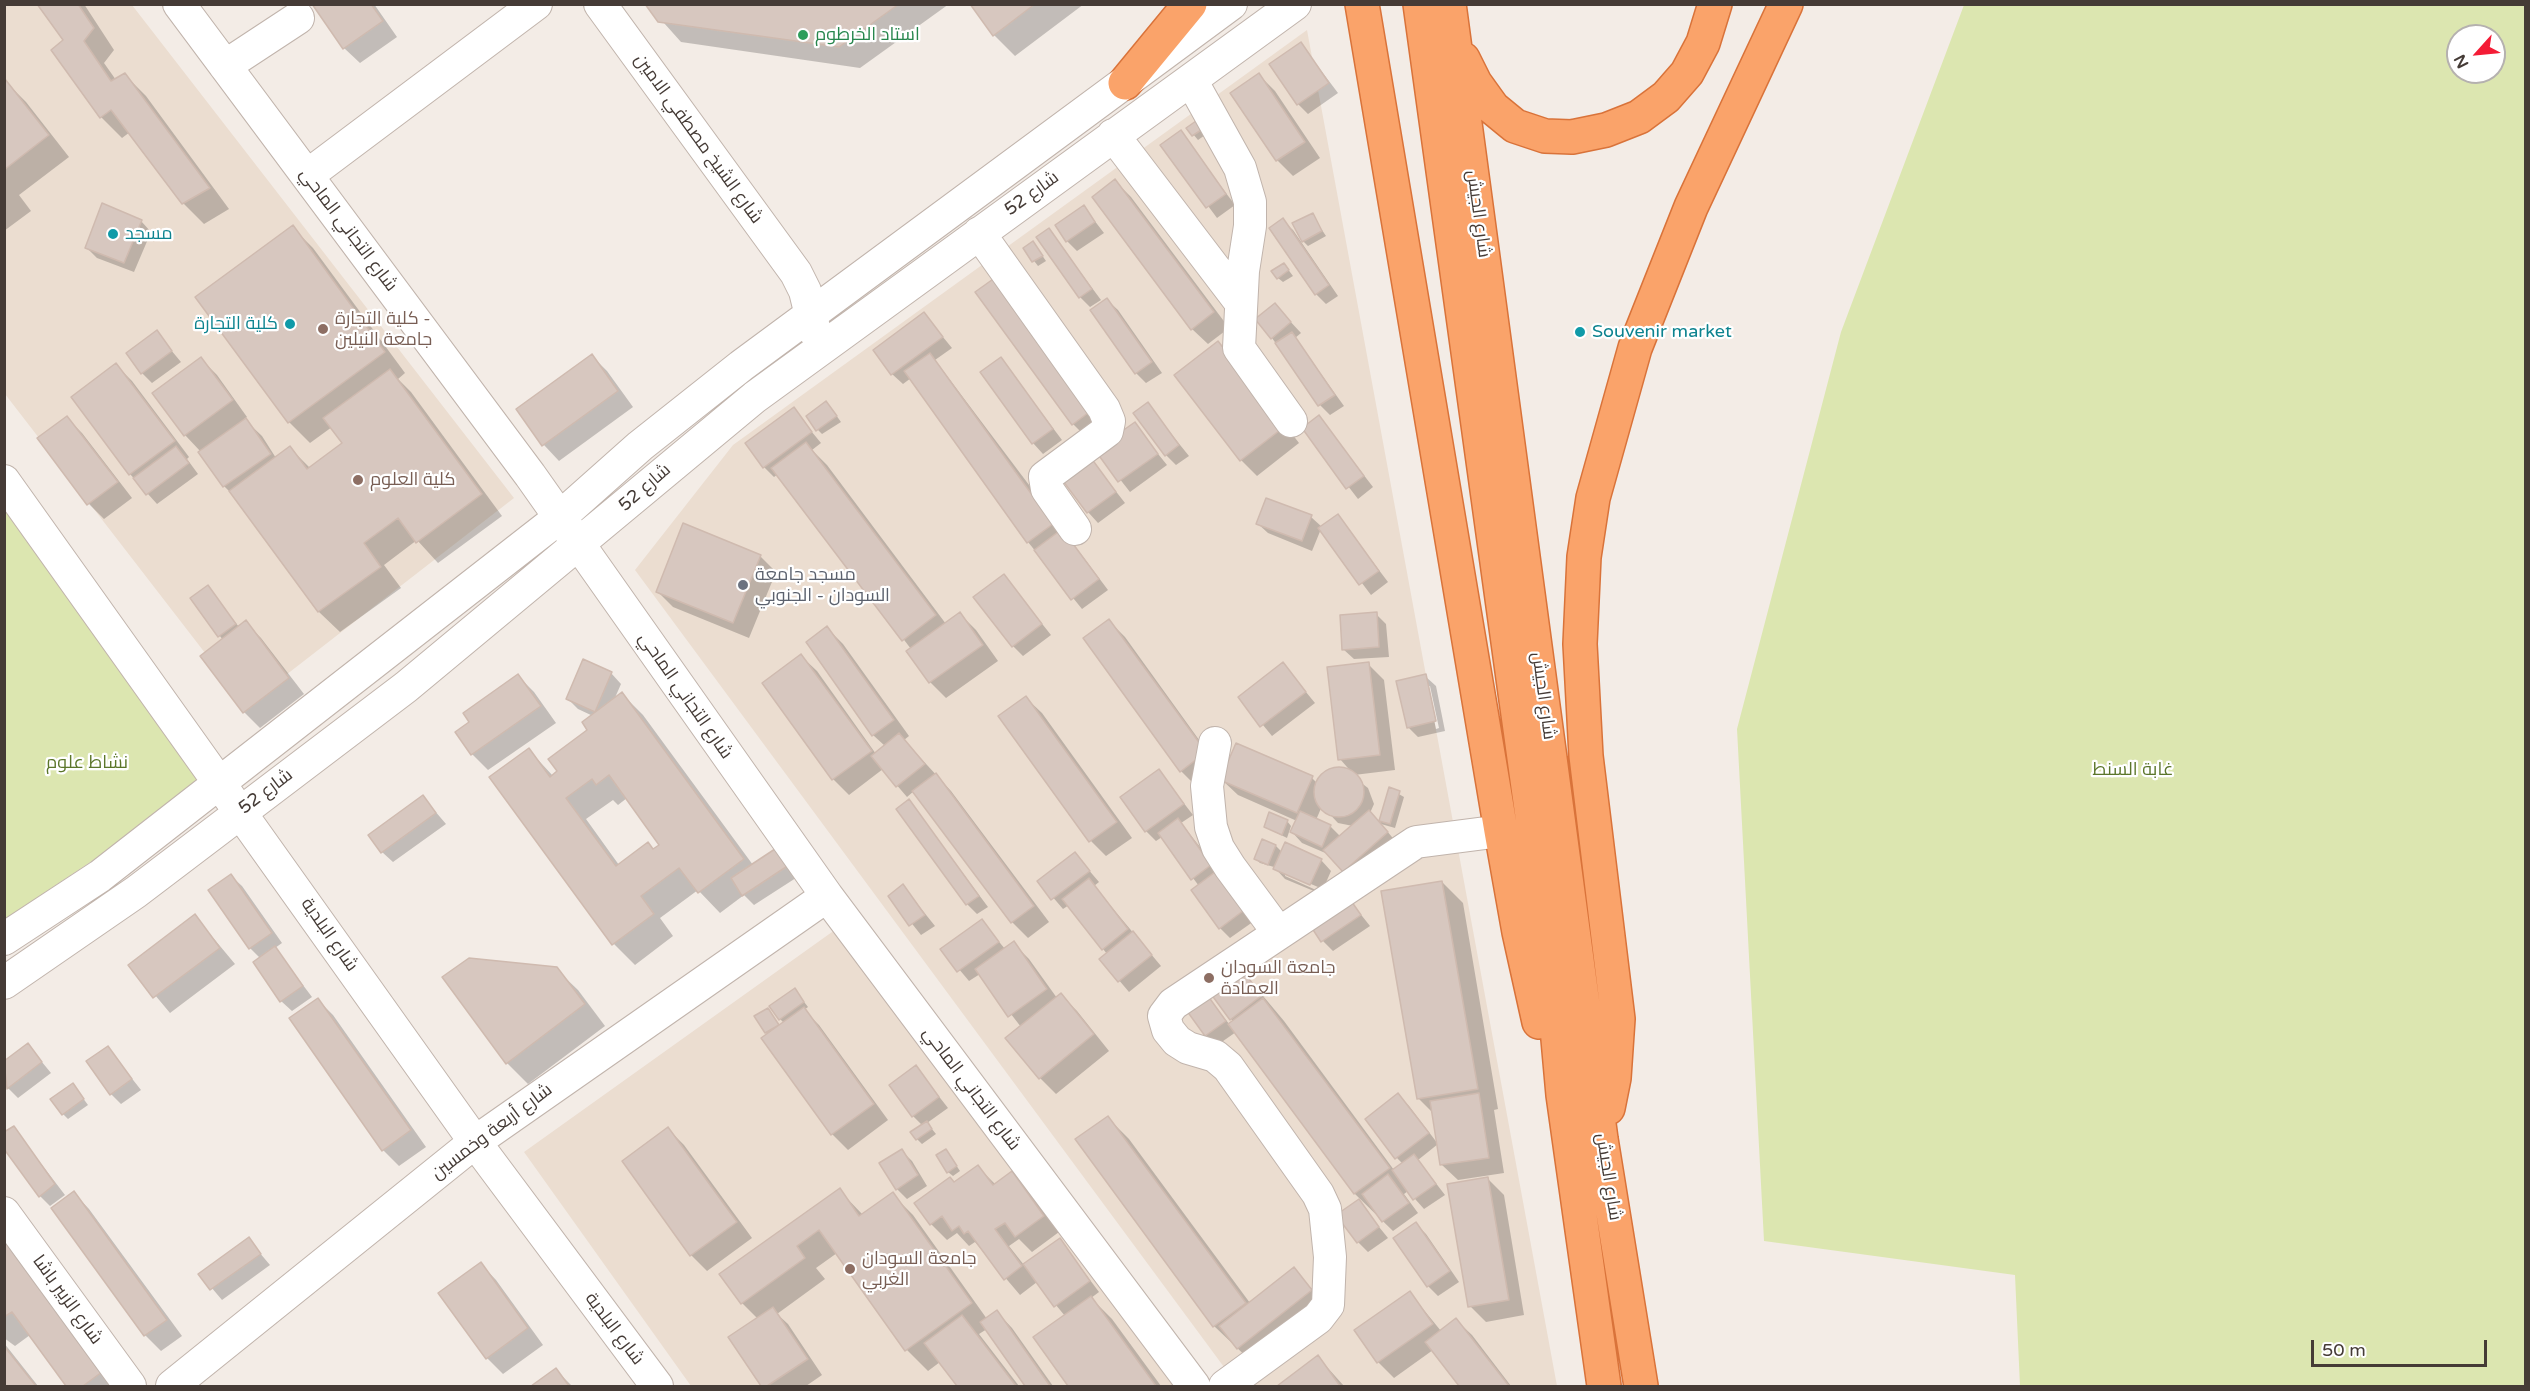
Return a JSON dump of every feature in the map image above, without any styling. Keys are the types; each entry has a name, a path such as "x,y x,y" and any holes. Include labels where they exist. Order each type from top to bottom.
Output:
{"highway":[{"path":"1125,83 1190,4"},
{"path":"1362,4 1501,831 1537,1016 1563,1095"},
{"name":"شارع الجيش","path":"1420,4 1547,928 1563,1095 1604,1386"},
{"name":"شارع الجيش","path":"1449,4 1601,1139 1641,1386"},
{"path":"1454,40 1475,83 1493,108 1515,126 1545,136 1572,137 1606,130 1639,117 1666,97 1687,73 1703,43 1715,4"},
{"path":"1601,1139 1614,1078 1618,1020 1599,875 1582,703 1580,644 1584,556 1593,498 1635,348 1691,207 1786,4"}],"street":[{"name":"شارع التجاني الماحي","path":"179,4 530,475 558,518 827,896 1194,1386"},
{"path":"308,176 536,4"},
{"name":"شارع الشيخ مصطفي الامين","path":"600,4 796,273 811,313 816,353"},
{"name":"شارع 52","path":"4,939 100,876 558,518 640,446 811,313 1231,4"},
{"name":"شارع 52","path":"4,983 136,892 406,687 755,397 1295,4"},
{"path":"225,66 298,18"},
{"path":"1191,80 1240,168 1250,202 1250,226 1241,303 1239,348 1291,422"},
{"path":"1113,135 1241,303"},
{"path":"979,233 1104,409 1109,421 1107,431 1045,477 1047,489 1075,529"},
{"name":"شارع البلدية","path":"4,481 242,811 475,1142 657,1386"},
{"path":"1215,743 1207,786 1211,827 1218,848 1278,932"},
{"path":"1225,1386 1318,1318 1328,1305 1330,1268 1325,1209 1318,1194 1227,1066 1215,1056 1188,1048 1177,1041 1168,1030 1164,1016 1173,1004 1416,842 1501,831"},
{"name":"شارع أربعة وخمسين","path":"172,1386 475,1142 827,896"},
{"name":"شارع الزبير باشا","path":"4,1213 130,1386"}],"shaded area":[{"path":"5,5 132,5 514,498 246,706 5,394"},
{"name":"جامعة السودان العمادة","path":"1307,30 1557,1386 1238,1386 635,570 733,445"},
{"name":"جامعة السودان الغربي","path":"846,922 1177,1386 691,1386 524,1152"}],"green space":[{"name":"غابة السنط","path":"1964,5 2525,5 2525,1386 2020,1386 2015,1275 1764,1241 1737,729 1841,332"},
{"name":"نشاط علوم","path":"4,495 203,787 5,919 4,919"}],"building":[{"path":"37,4 78,4 94,28 84,41 111,81 125,73 210,188 182,204 111,110 100,118 51,50 63,40"},
{"path":"312,4 371,4 383,21 343,49"},
{"name":"استاد الخرطوم","path":"645,4 899,4 839,47 658,22"},
{"path":"970,4 1035,4 993,36"},
{"path":"1301,42 1329,83 1297,105 1269,64"},
{"path":"1259,73 1305,142 1276,161 1230,93"},
{"path":"4,79 49,135 4,170"},
{"path":"1206,114 1212,123 1192,136 1186,128"},
{"path":"1181,130 1226,194 1206,208 1160,145"},
{"path":"1115,179 1214,312 1191,330 1092,197"},
{"name":"مسجد","path":"102,203 142,220 124,263 85,248"},
{"path":"1084,205 1095,222 1066,242 1055,225"},
{"path":"1313,213 1322,231 1302,242 1292,223"},
{"path":"1283,218 1329,285 1315,295 1269,228"},
{"name":"كلية التجارة","path":"293,225 385,352 288,423 195,297"},
{"path":"1049,228 1092,289 1079,298 1036,237"},
{"path":"1033,241 1043,256 1032,262 1023,248"},
{"path":"1284,263 1289,270 1277,279 1271,271"},
{"path":"1003,272 1100,404 1072,425 975,292"},
{"path":"1107,298 1152,362 1135,374 1090,310"},
{"path":"1275,303 1291,322 1271,339 1255,319"},
{"path":"924,312 943,337 891,375 873,350"},
{"path":"157,330 172,351 141,374 126,353"},
{"path":"1292,332 1335,395 1318,406 1275,343"},
{"path":"1218,341 1284,427 1240,461 1174,375"},
{"path":"930,353 1053,524 1027,543 904,371"},
{"path":"592,354 618,391 542,446 516,409"},
{"path":"201,357 233,400 184,436 152,393"},
{"path":"1001,357 1053,429 1032,444 980,372"},
{"path":"116,363 175,441 129,475 71,397"},
{"name":"كلية العلوم","path":"390,369 482,494 416,543 398,518 364,543 381,567 318,612 229,491 290,446 307,469 342,443 323,418"},
{"path":"826,401 837,416 816,431 806,416"},
{"path":"1148,402 1179,445 1165,456 1133,413"},
{"path":"794,407 812,432 763,468 745,443"},
{"path":"1319,415 1364,476 1346,489 1302,428"},
{"path":"67,416 118,482 87,505 37,438"},
{"path":"246,418 271,454 223,487 198,452"},
{"path":"1135,422 1158,454 1118,482 1095,450"},
{"path":"806,442 936,615 902,641 771,468"},
{"path":"176,446 189,463 146,495 133,478"},
{"path":"1086,451 1116,492 1087,513 1057,473"},
{"path":"1266,498 1312,515 1302,541 1256,524"},
{"path":"1338,514 1379,571 1359,585 1318,528"},
{"path":"683,523 761,555 733,623 656,592"},
{"path":"1062,529 1099,579 1071,600 1034,550"},
{"path":"1004,574 1042,624 1012,647 973,597"},
{"path":"208,585 236,624 218,637 190,598"},
{"path":"960,612 983,645 929,683 906,651"},
{"path":"1377,612 1379,647 1342,650 1340,615"},
{"path":"1109,619 1206,752 1180,772 1083,638"},
{"path":"246,620 289,678 243,713 200,656"},
{"path":"827,626 894,720 872,736 806,642"},
{"path":"801,654 872,751 832,780 762,683"},
{"path":"583,659 612,672 595,712 566,699"},
{"path":"1283,662 1306,692 1260,727 1238,697"},
{"path":"1369,662 1380,755 1338,760 1327,667"},
{"path":"518,674 541,706 471,755 455,732 469,722 463,713"},
{"path":"1426,674 1436,721 1407,728 1396,681"},
{"path":"622,692 744,859 698,893 679,868 641,896 654,914 612,945 489,777 529,748 550,777 557,771 548,759 587,730 582,722","holes":["609,775 659,845 653,849 648,842 616,866 566,798 592,779 596,785"]},
{"path":"1026,696 1117,822 1089,842 998,716"},
{"path":"899,733 925,764 896,787 871,756"},
{"path":"1236,743 1313,776 1297,813 1220,780"},
{"path":"1339,767 1353,771 1360,778 1364,792 1360,806 1353,813 1339,817 1325,813 1318,806 1314,792 1318,778 1325,771"},
{"path":"1159,769 1184,804 1145,832 1120,797"},
{"path":"936,773 1034,906 1011,923 912,791"},
{"path":"1389,787 1400,791 1390,824 1379,821"},
{"path":"423,795 436,813 381,853 368,835"},
{"path":"909,799 979,896 966,905 896,809"},
{"path":"1369,810 1388,832 1343,872 1323,850"},
{"path":"1300,811 1331,825 1322,847 1290,832"},
{"path":"1269,812 1288,820 1282,835 1264,827"},
{"path":"1178,818 1211,865 1191,880 1158,833"},
{"path":"1262,839 1276,845 1268,865 1254,859"},
{"path":"1285,842 1322,859 1310,885 1273,869"},
{"path":"778,847 789,865 742,896 731,878"},
{"path":"1075,852 1090,871 1051,900 1037,881"},
{"path":"1219,869 1247,908 1219,929 1191,890"},
{"path":"231,874 272,933 249,949 208,890"},
{"path":"1089,878 1128,929 1102,950 1062,899"},
{"path":"1442,881 1478,1089 1417,1099 1381,891"},
{"path":"903,884 925,915 909,926 888,896"},
{"path":"1347,895 1361,915 1321,942 1308,922"},
{"path":"195,914 220,948 153,998 128,965"},
{"path":"982,919 999,942 957,972 940,949"},
{"path":"1133,931 1152,955 1118,982 1099,959"},
{"path":"1014,941 1047,989 1008,1017 975,969"},
{"path":"275,946 303,986 280,1002 253,962"},
{"path":"469,958 557,967 585,1004 506,1064 442,977"},
{"path":"1243,970 1261,996 1230,1020 1211,994"},
{"path":"795,988 804,1002 779,1020 769,1006"},
{"path":"1061,993 1094,1034 1039,1079 1005,1038"},
{"path":"1208,996 1226,1021 1205,1036 1187,1011"},
{"path":"318,998 411,1130 382,1151 289,1018"},
{"path":"1263,998 1390,1168 1354,1194 1228,1024"},
{"path":"804,1007 874,1104 831,1135 761,1038"},
{"path":"768,1008 779,1025 765,1033 754,1016"},
{"path":"28,1043 42,1062 7,1089 4,1061"},
{"path":"108,1046 132,1079 110,1095 86,1061"},
{"path":"916,1065 939,1097 912,1117 889,1085"},
{"path":"73,1083 84,1099 62,1115 50,1099"},
{"path":"1398,1093 1429,1133 1395,1159 1365,1119"},
{"path":"1479,1093 1489,1158 1440,1165 1430,1101"},
{"path":"1108,1116 1246,1303 1213,1327 1075,1139"},
{"path":"927,1121 932,1129 916,1140 910,1132"},
{"path":"14,1126 55,1184 39,1197 4,1149 4,1132"},
{"path":"668,1127 737,1222 690,1256 622,1161"},
{"path":"902,1149 918,1175 896,1190 879,1163"},
{"path":"946,1149 957,1166 947,1173 936,1155"},
{"path":"1414,1154 1436,1184 1413,1200 1392,1170"},
{"path":"978,1165 993,1185 1012,1171 1044,1216 1015,1237 1005,1223 995,1229 1022,1266 1004,1280 968,1231 964,1234 959,1226 952,1231 942,1216 930,1225 914,1203 950,1177 954,1182"},
{"path":"1388,1174 1409,1203 1382,1222 1362,1194"},
{"path":"1488,1177 1509,1300 1468,1307 1447,1184"},
{"path":"840,1188 859,1216 893,1192 972,1303 905,1351 819,1230 797,1246 805,1258 741,1304 719,1274"},
{"path":"74,1191 167,1320 144,1336 51,1208"},
{"path":"1359,1199 1379,1227 1357,1243 1336,1215"},
{"path":"1416,1222 1450,1271 1427,1287 1393,1238"},
{"path":"249,1237 261,1254 210,1290 198,1274"},
{"path":"4,1238 102,1372 83,1386 66,1386 12,1312 4,1317"},
{"path":"1060,1238 1090,1281 1054,1307 1023,1264"},
{"path":"481,1262 528,1328 486,1359 438,1293"},
{"path":"1294,1267 1312,1290 1237,1349 1219,1326"},
{"path":"1410,1291 1433,1324 1377,1363 1354,1330"},
{"path":"1091,1296 1156,1386 1068,1386 1033,1337"},
{"path":"773,1307 808,1359 767,1386 761,1386 728,1337"},
{"path":"997,1310 1050,1386 1025,1386 980,1322"},
{"path":"962,1315 1016,1386 957,1386 924,1343"},
{"path":"1456,1318 1509,1386 1459,1386 1425,1342"},
{"path":"4,1346 36,1386 4,1386"},
{"path":"1318,1355 1340,1386 1277,1386"},
{"path":"556,1368 569,1386 531,1386"}],"place":[{"name":"استاد الخرطوم","path":"803,35"},
{"name":"مسجد","path":"113,234"},
{"name":"كلية التجارة","path":"290,324"},
{"name":"كلية التجارة - جامعة النيلين","path":"323,329"},
{"name":"Souvenir market","path":"1580,332"},
{"name":"كلية العلوم","path":"358,480"},
{"name":"مسجد جامعة السودان - الجنوبي","path":"743,585"},
{"name":"جامعة السودان العمادة","path":"1209,978"},
{"name":"جامعة السودان الغربي","path":"850,1269"}]}
